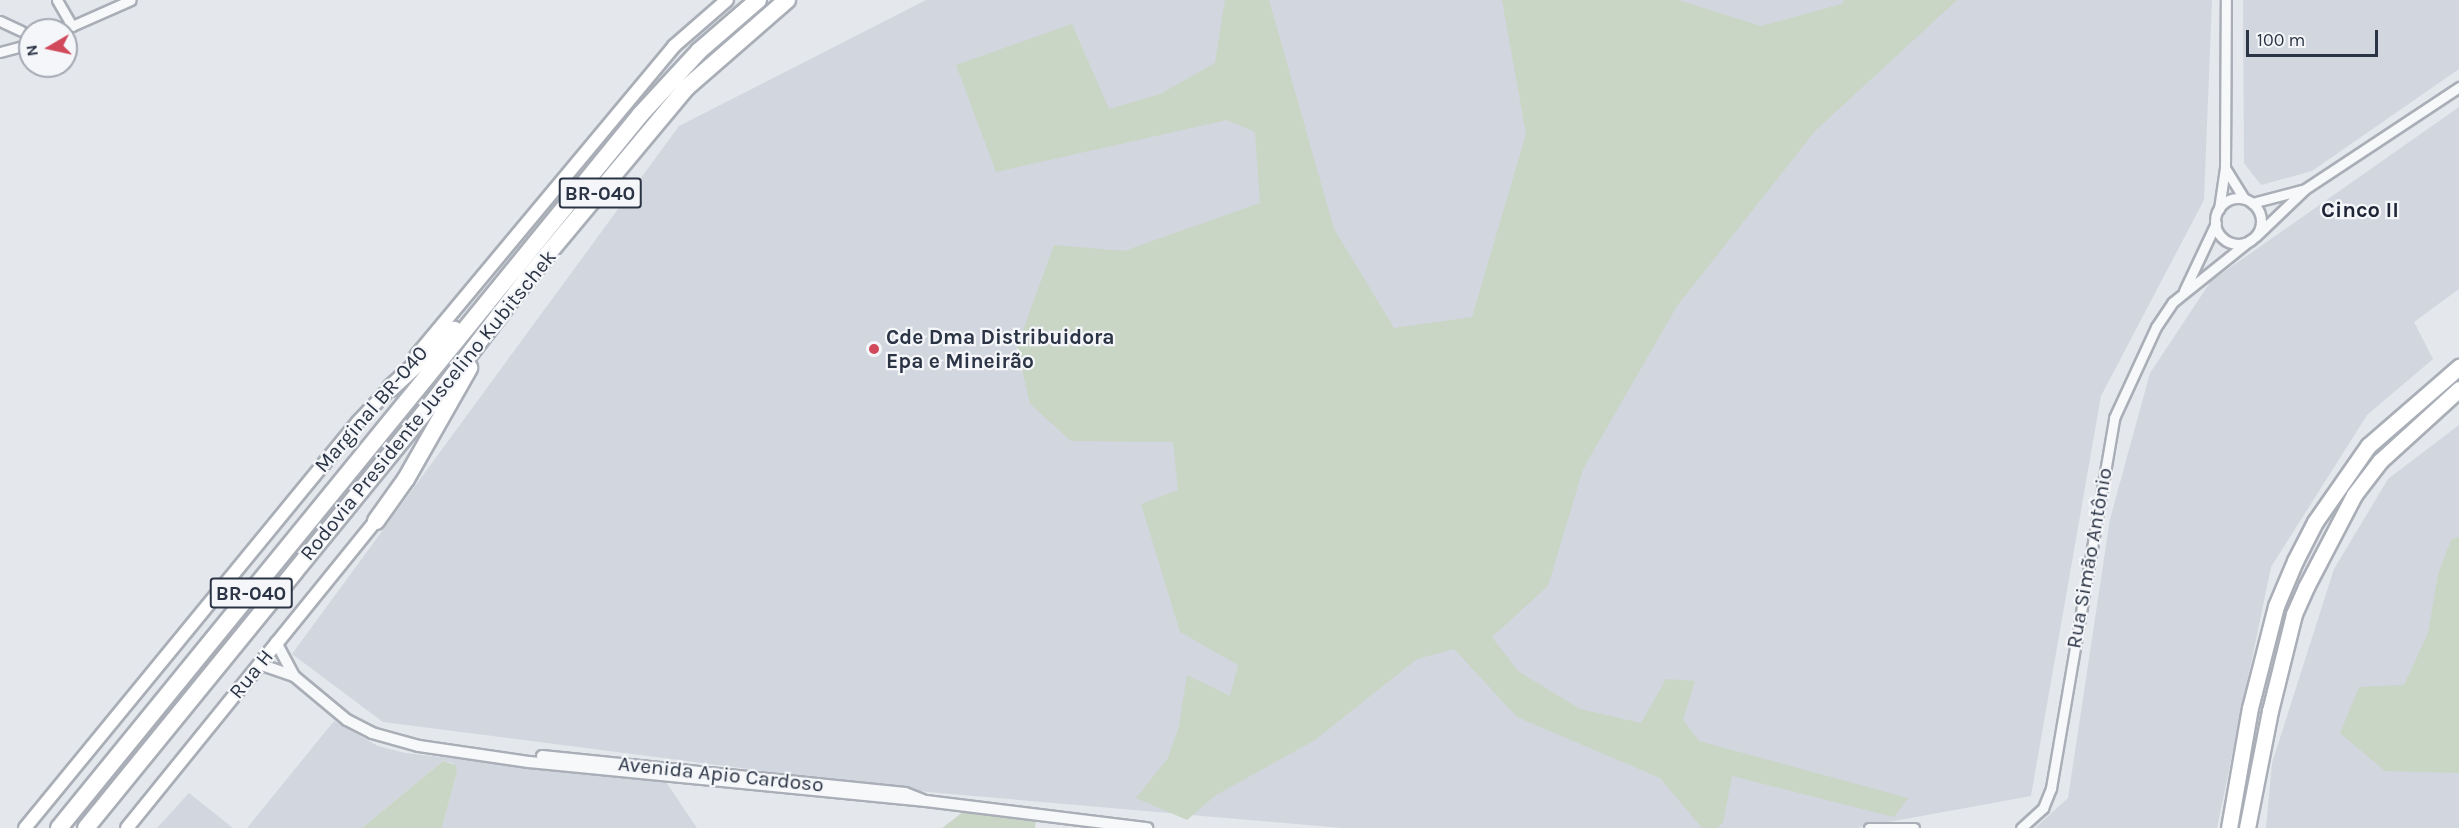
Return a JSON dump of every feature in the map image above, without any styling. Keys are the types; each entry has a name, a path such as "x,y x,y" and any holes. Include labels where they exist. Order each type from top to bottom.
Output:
{"highway":[{"name":"Rodovia Presidente Juscelino Kubitschek","path":"59,828 640,115 699,51 758,0"},
{"name":"Rodovia Presidente Juscelino Kubitschek","path":"86,828 432,403 498,314 686,88 787,0"},
{"path":"391,388 490,297"},
{"path":"376,521 406,479 498,314"},
{"path":"2229,828 2250,708 2276,606 2295,561 2315,522 2368,446 2459,368"},
{"path":"2247,828 2270,711 2294,614 2306,587 2354,495 2380,461 2459,389"}],"main road":[{"name":"Marginal BR-040","path":"24,828 358,422 391,388 674,46 727,0"},
{"name":"Rua H","path":"127,828 376,521"}],"street":[{"path":"57,0 67,18"},
{"path":"78,23 131,0"},
{"path":"2225,168 2261,222 2253,238 2228,242 2216,223 2225,168 2226,0"},
{"path":"2,22 18,33"},
{"path":"4,51 18,41"},
{"name":"Rua Simão Antônio","path":"2183,293 2253,238 2305,189 2459,87"},
{"name":"Rua Simão Antônio","path":"2248,201 2305,189"},
{"path":"2219,209 2230,200 2248,201"},
{"name":"Rua Simão Antônio","path":"2021,828 2043,808 2051,788 2114,418 2156,327 2183,293 2216,223"},
{"name":"Avenida Apio Cardoso","path":"276,642 294,676"},
{"name":"Avenida Apio Cardoso","path":"259,664 294,676 348,720 384,739 514,757 527,755 905,793 926,801 1147,828"},
{"path":"1869,828 1914,828"}],"shaded area":[{"path":"926,0 2212,0 2204,200 2101,396 2031,796 1856,828 1342,828 928,792 383,722 292,654 679,126"},
{"path":"2243,0 2459,0 2459,69 2312,171 2261,185 2244,163"},
{"path":"2459,107 2459,289 2414,322 2433,359 2367,415 2271,567 2217,828 2035,828 2068,798 2110,519 2150,373 2211,281"},
{"path":"2459,425 2459,828 2266,828 2272,763 2334,569 2388,479"},
{"path":"334,721 378,746 405,753 666,782 697,828 442,828 457,772 453,763 443,761 362,828 247,828"},
{"path":"189,793 233,828 157,828"}],"green space":[{"path":"1225,0 1269,0 1334,229 1394,328 1472,317 1526,134 1502,0 1678,0 1761,26 1842,4 1844,0 1957,0 1815,131 1677,306 1583,469 1548,586 1492,637 1518,671 1580,709 1641,723 1666,679 1695,681 1683,720 1699,741 1908,798 1894,817 1732,776 1723,823 1717,828 1702,828 1660,778 1517,717 1454,649 1417,659 1315,740 1216,795 1187,820 1136,798 1168,758 1179,726 1187,675 1230,696 1238,665 1180,632 1141,504 1178,490 1173,442 1071,441 1030,404 1017,347 1054,245 1124,251 1260,203 1255,132 1227,120 996,172 956,65 1072,24 1109,109 1160,94 1215,63"},
{"path":"2459,537 2459,773 2385,771 2340,733 2359,687 2404,685 2428,633 2438,574 2451,540"},
{"path":"443,761 456,765 457,772 442,828 362,828"},
{"path":"963,812 1036,820 1035,828 942,828"}],"place":[{"name":"Cde Dma Distribuidora Epa e Mineirão","path":"874,349"}],"district":[{"name":"Cinco II","path":"2360,211"}]}
